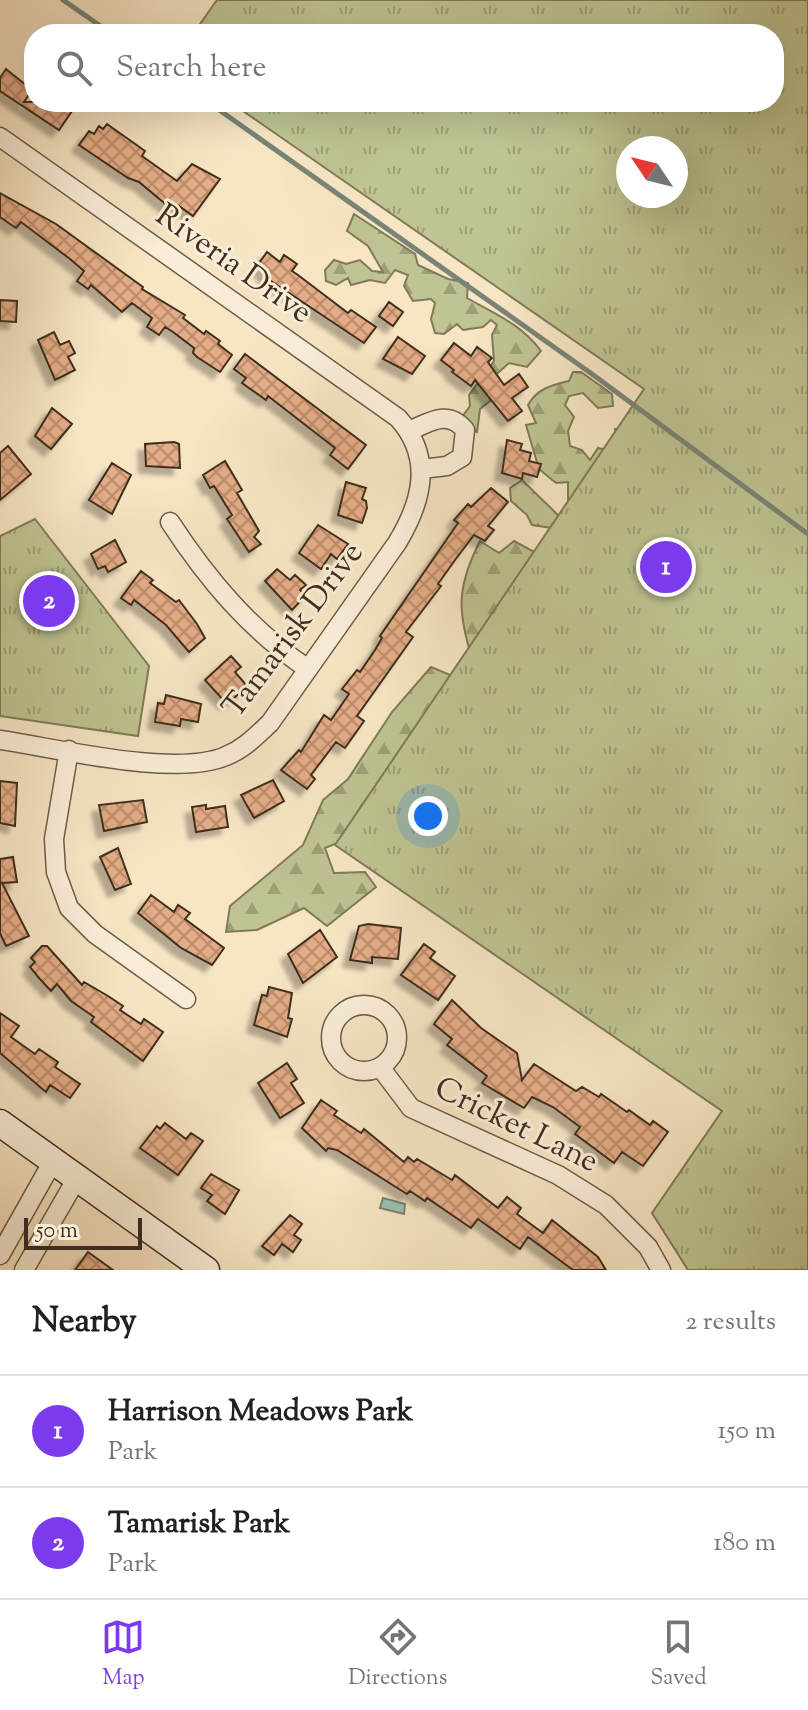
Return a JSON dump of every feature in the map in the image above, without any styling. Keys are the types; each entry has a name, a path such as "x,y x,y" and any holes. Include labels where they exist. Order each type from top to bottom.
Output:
{"street":[{"name":"Riveria Drive","path":"0,137 382,406 409,431 420,461"},
{"path":"409,431 442,417 452,419 465,430 462,457 447,466 420,461"},
{"name":"Tamarisk Drive","path":"0,740 185,765 225,757 245,746 270,723 414,516 420,461"},
{"path":"170,522 220,593 251,624 308,669"},
{"path":"69,750 54,839 56,872 69,908 95,934 186,999"},
{"name":"Cricket Lane","path":"380,1067 411,1108 558,1175 598,1199 624,1219 648,1247 661,1270"},
{"path":"0,1123 206,1270"},
{"path":"0,1255 53,1161"},
{"path":"24,1270 77,1178"}],"green space":[{"path":"217,0 808,0 808,1270 688,1270 652,1213 722,1111 335,845 644,389 244,112 784,112 784,24 200,24"},
{"path":"354,214 415,254 418,265 448,279 468,283 467,298 516,327 541,351 527,367 509,363 489,381 490,401 480,409 477,432 467,428 462,417 470,406 469,395 494,361 492,335 497,325 491,320 483,327 463,330 457,324 444,334 435,333 431,319 435,303 431,299 413,301 404,286 408,275 395,270 385,283 370,280 351,285 348,278 336,285 326,281 325,270 334,260 346,264 360,260 372,271 383,272 368,246 347,231"},
{"path":"573,372 581,372 612,394 613,406 598,408 583,393 569,396 565,405 574,417 568,431 570,446 582,450 590,460 598,448 614,452 619,447 615,429 627,427 634,433 656,412 665,414 673,427 663,440 650,434 641,442 648,464 658,477 687,470 701,477 703,492 714,491 725,497 731,523 748,521 756,526 758,538 789,541 798,559 796,577 804,586 801,599 782,599 777,587 750,565 753,551 738,550 728,534 723,540 711,536 696,515 676,513 671,497 644,498 617,489 602,473 591,473 590,486 610,495 622,511 608,542 593,553 559,529 532,525 527,515 511,501 510,488 522,480 561,518 568,511 568,482 556,483 539,469 526,425 536,423 528,405 545,388 569,381"},
{"path":"35,519 149,666 138,736 0,716 0,536"},
{"path":"480,541 499,553 514,541 553,562 359,834 325,848 334,873 365,872 376,887 327,926 304,908 257,930 226,932 230,906 303,845 323,800 348,779 392,712 431,667 462,680 472,658 462,612 463,585"}],"water":[{"path":"383,1198 405,1204 404,1214 380,1208"}],"building":[{"path":"6,69 24,84 24,107 0,91 0,78"},
{"path":"32,112 71,112 59,130"},
{"path":"107,124 145,151 142,156 177,181 192,164 220,179 193,216 179,206 175,212 139,182 79,145 89,131 94,134 99,126 103,129"},
{"path":"0,193 56,224 142,289 185,315 183,318 204,334 206,331 220,341 218,344 232,355 220,372 197,357 193,353 194,348 165,327 159,335 147,327 152,318 132,303 122,312 91,285 88,289 77,281 84,271 70,259 21,222 16,228 0,217"},
{"path":"267,252 280,262 284,255 297,264 292,271 348,313 351,310 376,327 364,343 265,277 267,274 257,266"},
{"path":"0,300 17,301 16,322 0,321"},
{"path":"389,302 403,312 393,326 379,316"},
{"path":"54,332 60,345 69,341 75,353 68,357 75,370 55,380 38,340"},
{"path":"398,337 425,356 412,374 383,359"},
{"path":"454,343 471,356 477,347 492,358 488,362 504,385 519,374 528,387 512,398 522,411 508,421 475,380 471,386 452,372 454,370 441,360"},
{"path":"245,354 366,445 348,469 330,455 335,448 268,396 266,400 242,383 246,378 234,369"},
{"path":"52,408 72,424 51,449 35,436"},
{"path":"507,440 522,444 520,450 531,453 529,461 541,464 537,477 523,473 522,479 502,473"},
{"path":"145,444 179,444 180,468 146,466"},
{"path":"8,446 31,474 0,500 0,453"},
{"path":"225,461 242,490 237,493 259,531 254,537 261,544 249,552 227,519 232,515 214,486 210,488 203,475"},
{"path":"112,463 131,475 112,514 89,500"},
{"path":"346,482 366,488 362,499 366,501 367,508 362,523 338,515"},
{"path":"491,488 508,502 488,526 494,530 485,541 474,535 455,560 438,584 441,586 406,632 413,637 357,716 364,721 345,748 336,742 311,775 315,779 307,789 281,770 299,750 301,752 324,715 331,720 349,694 342,689 357,670 360,672 375,650 382,638 380,636 458,523 454,520 468,504 471,507"},
{"path":"318,525 348,544 337,559 331,554 321,569 299,553"},
{"path":"115,540 126,562 108,572 105,566 98,569 91,554"},
{"path":"277,569 290,580 295,575 306,585 300,590 306,595 292,610 265,581"},
{"path":"141,571 153,580 150,583 176,602 179,600 197,624 205,638 189,652 166,625 134,600 131,605 121,598"},
{"path":"231,656 241,667 235,672 247,686 230,702 225,702 205,680"},
{"path":"166,695 201,704 198,722 181,719 180,726 155,722 158,703 164,704"},
{"path":"273,780 284,801 254,818 241,795"},
{"path":"0,781 17,783 15,826 0,823"},
{"path":"143,800 147,822 104,831 99,805"},
{"path":"206,805 206,809 225,806 228,827 196,832 192,807"},
{"path":"118,848 131,884 115,890 100,857"},
{"path":"13,857 17,882 2,883 29,936 6,946 0,933 0,859"},
{"path":"151,895 174,912 178,905 190,913 185,919 224,948 212,965 181,948 138,913"},
{"path":"368,924 401,928 398,959 372,957 372,963 350,960 359,926"},
{"path":"320,930 337,957 303,983 288,954"},
{"path":"424,944 435,952 430,958 455,976 438,1000 401,975"},
{"path":"42,946 47,946 82,985 84,982 108,996 123,1006 120,1010 141,1024 144,1019 163,1032 143,1061 91,1022 94,1017 71,1001 57,984 51,991 39,978 30,967 35,962 31,958"},
{"path":"269,987 292,993 288,1018 292,1019 287,1037 254,1025 262,995 267,996"},
{"path":"452,1000 481,1028 517,1053 522,1080 534,1064 576,1091 582,1087 599,1097 601,1094 627,1112 629,1110 650,1125 653,1121 668,1132 643,1166 622,1152 614,1163 575,1134 580,1127 553,1107 532,1097 524,1108 482,1083 487,1076 447,1045 452,1039 434,1024"},
{"path":"0,1013 19,1026 11,1037 35,1054 39,1049 58,1062 55,1067 80,1084 70,1098 50,1085 46,1092 0,1053"},
{"path":"287,1063 297,1079 291,1083 304,1103 280,1118 258,1083"},
{"path":"321,1100 337,1111 334,1115 361,1133 364,1129 404,1162 408,1157 414,1162 417,1159 452,1180 455,1175 498,1208 507,1197 521,1208 517,1214 543,1233 552,1220 598,1257 606,1270 573,1270 528,1237 520,1249 478,1219 471,1228 427,1198 425,1201 410,1191 407,1194 337,1150 328,1148 326,1151 302,1128"},
{"path":"165,1123 186,1139 191,1133 203,1141 178,1175 140,1148 157,1126 160,1129"},
{"path":"211,1174 239,1190 225,1214 207,1201 212,1195 201,1188"},
{"path":"290,1215 302,1224 294,1235 301,1240 293,1252 282,1244 274,1255 262,1246"},
{"path":"88,1252 113,1270 75,1270"}],"waterway":[{"path":"63,0 98,24"},
{"path":"222,112 592,374 808,534"}],"place":[{"name":"Harrison Meadows Park","path":"666,567"},
{"name":"Tamarisk Park","path":"49,601"}]}
